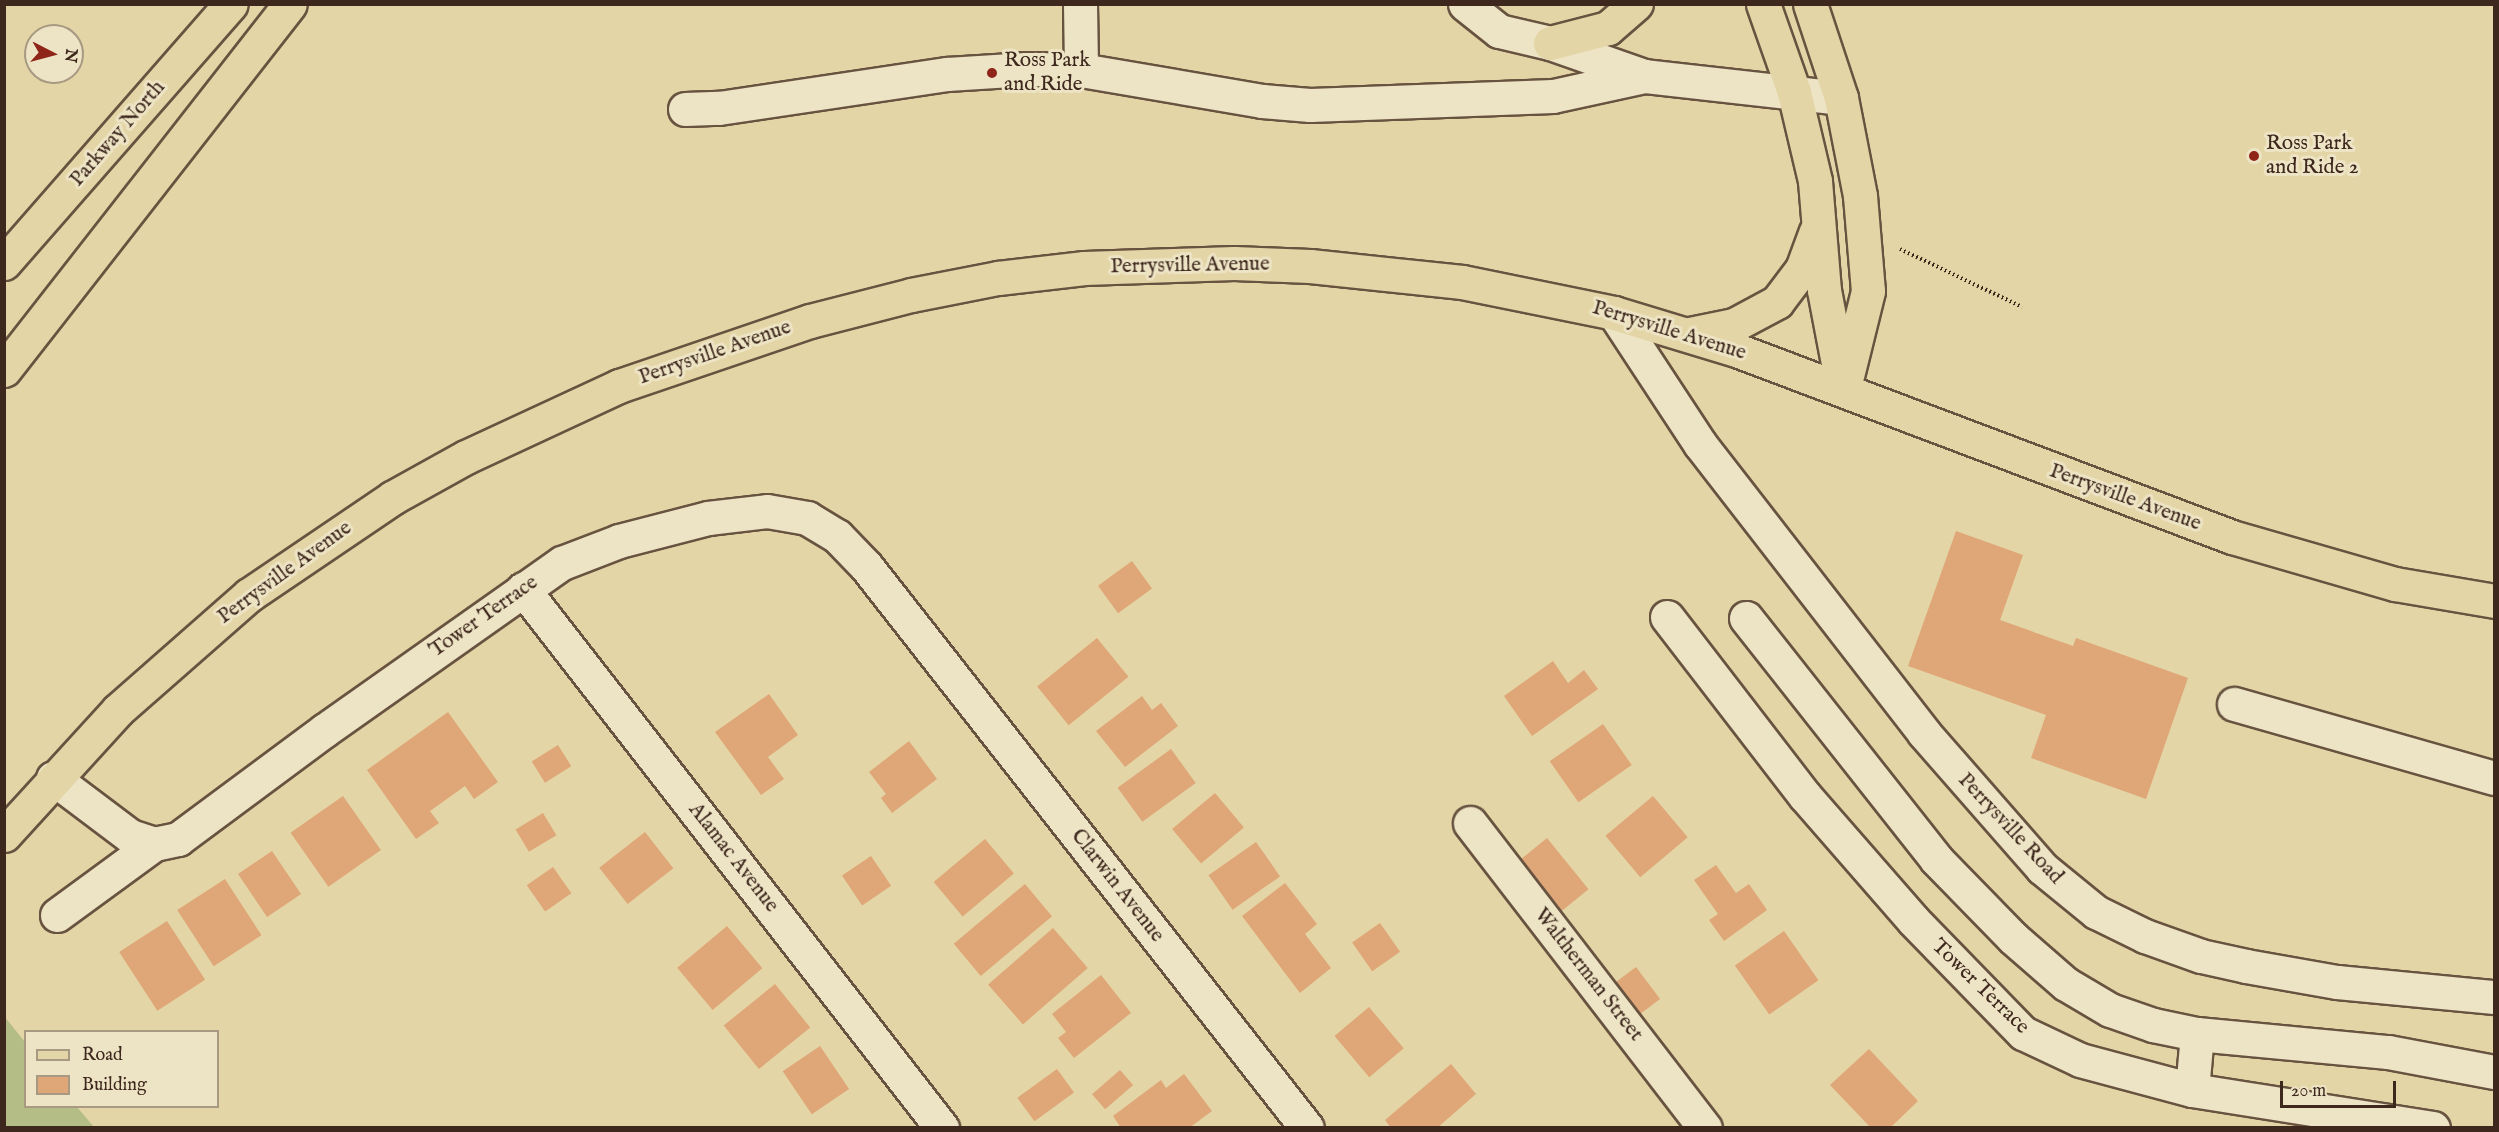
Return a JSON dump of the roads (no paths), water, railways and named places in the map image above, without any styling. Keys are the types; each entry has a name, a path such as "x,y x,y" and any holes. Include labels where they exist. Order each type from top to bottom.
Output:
{"main road":[{"name":"Parkway North","path":"4,263 231,4"},
{"path":"4,370 290,4"},
{"path":"1550,43 1608,28 1636,4"},
{"path":"1763,4 1794,92 1809,145 1820,218 1824,290 1843,390"},
{"path":"1810,4 1841,98 1864,231 1868,291 1843,390"},
{"path":"1688,334 1734,325 1777,302 1802,268 1820,218"},
{"name":"Perrysville Avenue","path":"4,835 53,778 118,710 249,595 392,498 535,423 620,386 810,321 911,295 998,278 1084,268 1234,263 1462,282 1614,313 1688,334 1843,390 2232,537 2395,584 2494,602"}],"street":[{"path":"1080,4 1081,70"},
{"path":"1465,4 1499,31 1550,43 1644,76 1841,98"},
{"path":"685,109 719,108 947,74 1027,69 1081,70 1262,101 1310,105 1553,96 1644,76"},
{"name":"Perrysville Road","path":"1614,313 1700,444 1924,733 1989,811 2042,868 2096,912 2201,956 2246,966 2337,982 2494,997"},
{"name":"Tower Terrace","path":"154,844 178,839 562,563 629,538 708,518 788,513 823,525 852,550 927,645"},
{"name":"Alamac Avenue","path":"523,589 942,1128"},
{"name":"Tower Terrace","path":"1667,617 1805,796 1913,920 2023,1033 2080,1060 2192,1090 2433,1128"},
{"path":"1746,618 1936,859 2013,938 2066,984 2110,1010 2153,1025 2198,1034 2388,1052 2494,1072"},
{"name":"Clarwin Avenue","path":"927,645 1306,1128"},
{"path":"2234,704 2494,778"},
{"path":"53,778 130,836 154,844"},
{"name":"Waltherman Street","path":"1470,823 1705,1128"},
{"path":"57,915 154,844"},
{"path":"2192,1090 2198,1034"}],"place":[{"name":"Ross Park and Ride","path":"992,73"},
{"name":"Ross Park and Ride 2","path":"2254,156"}]}
